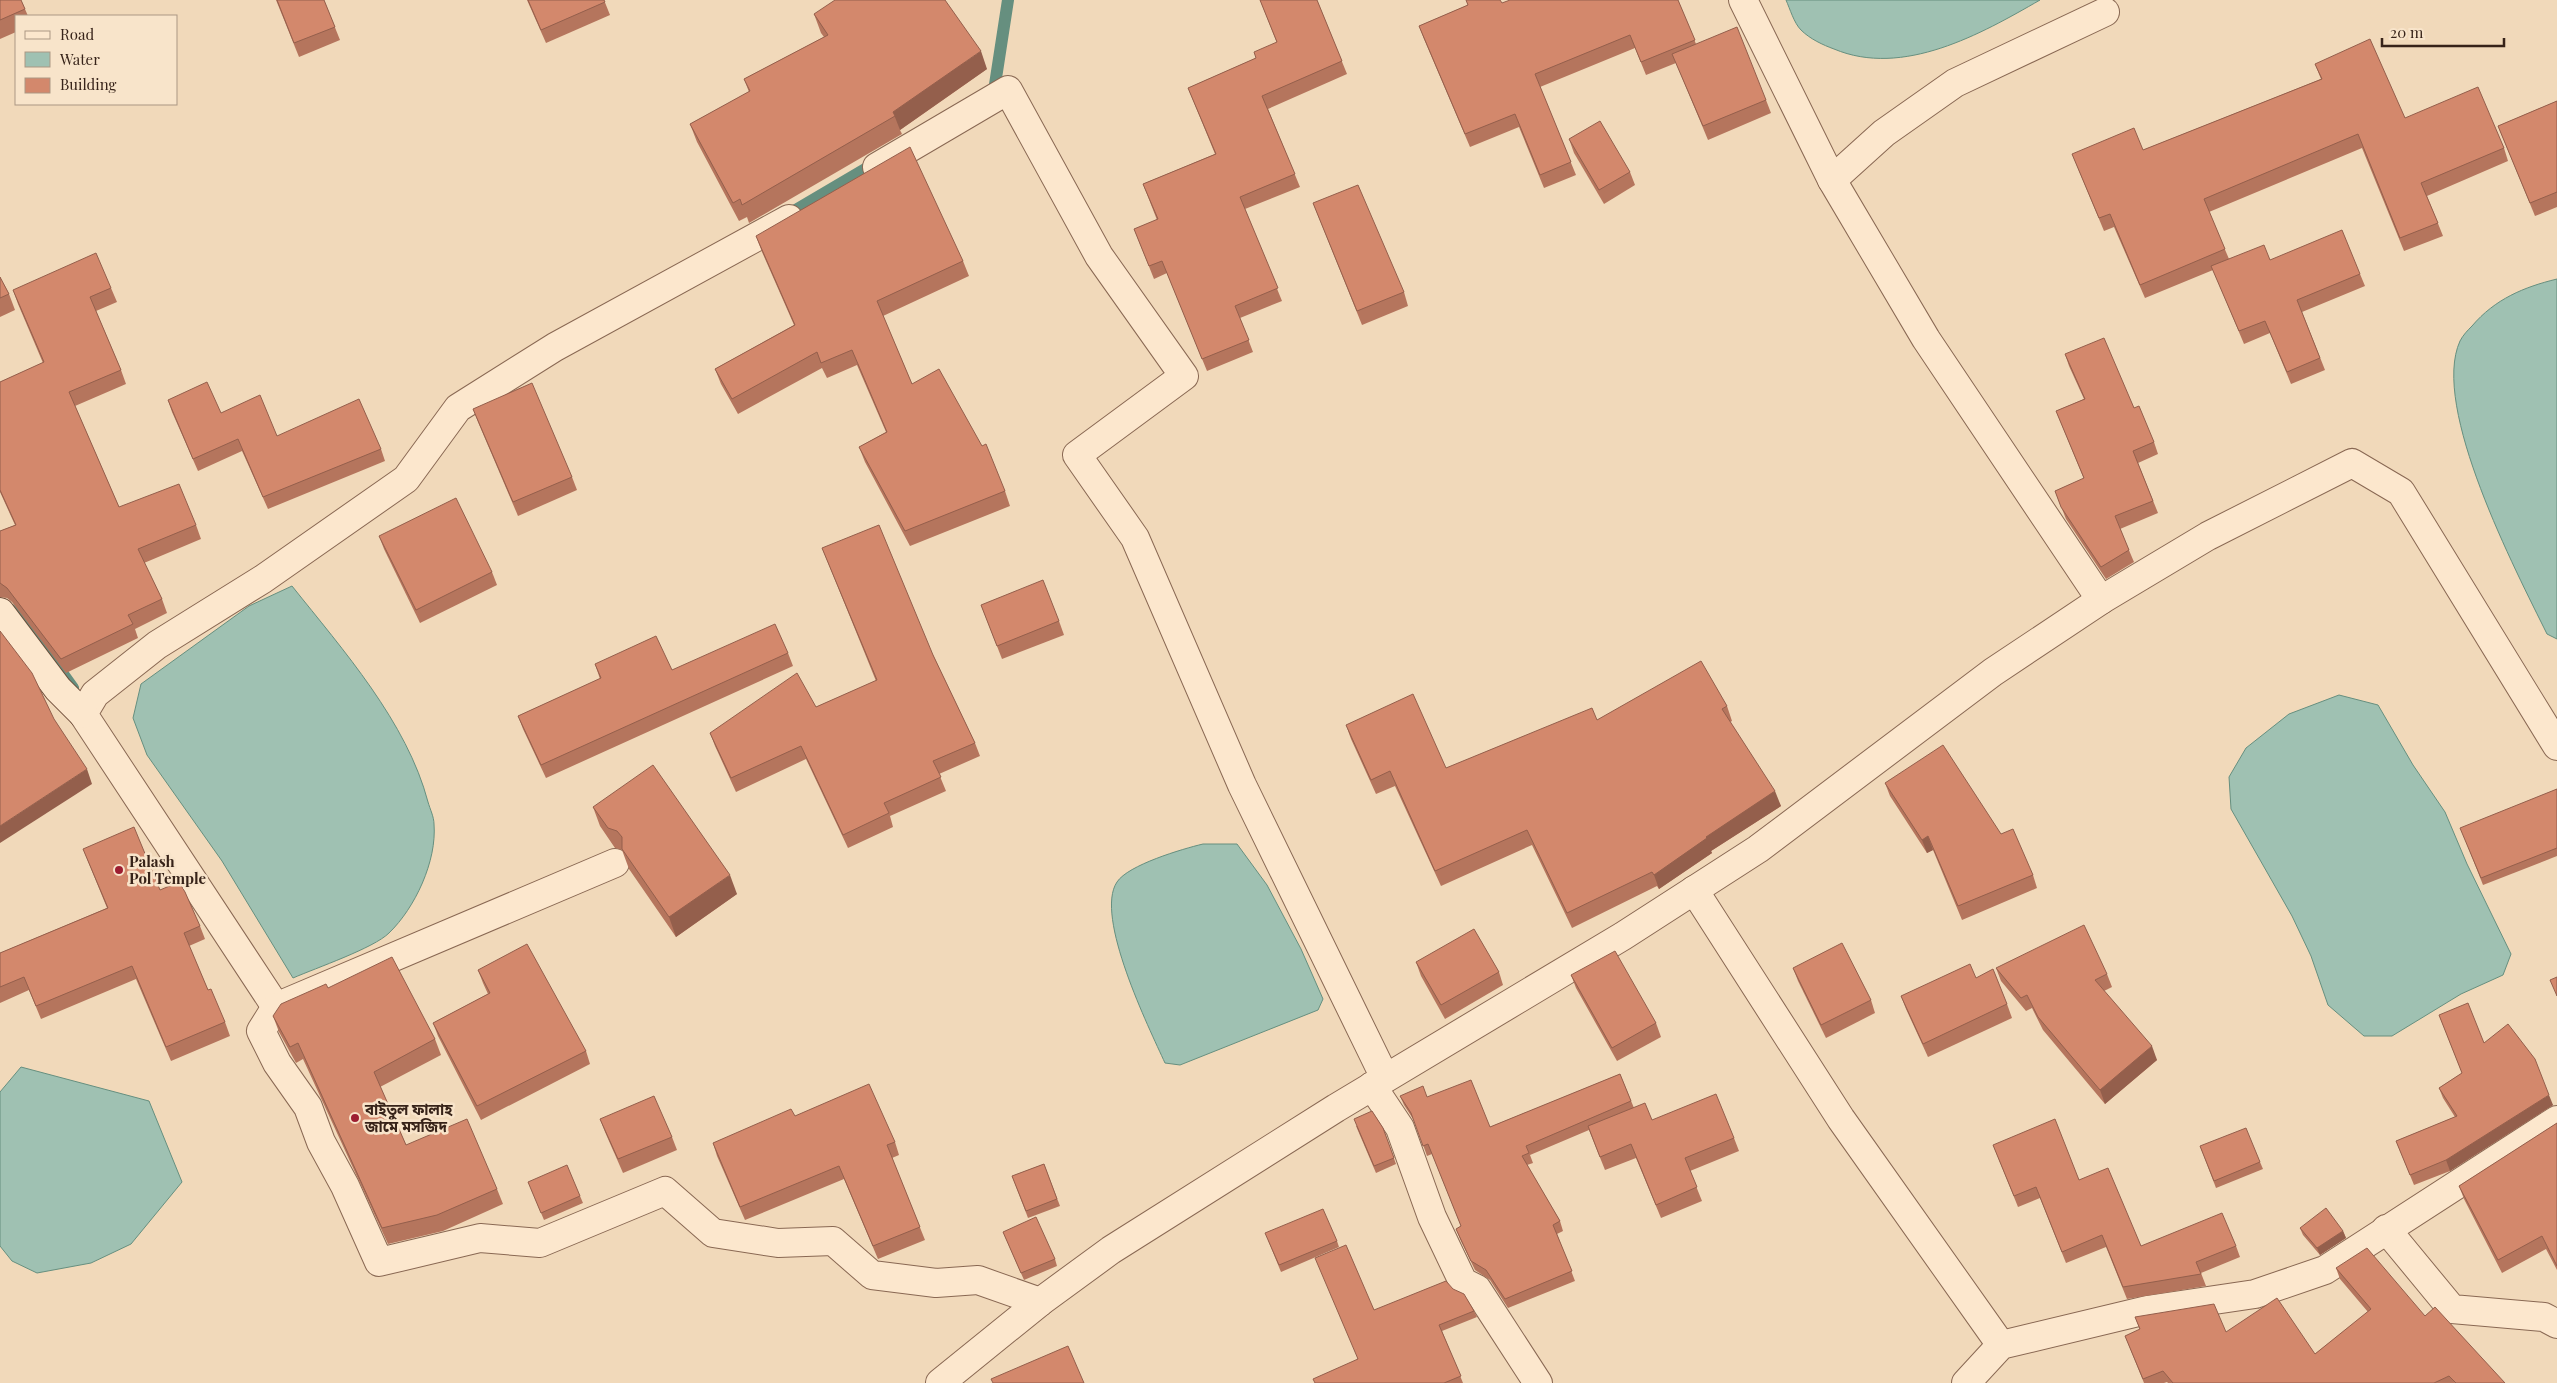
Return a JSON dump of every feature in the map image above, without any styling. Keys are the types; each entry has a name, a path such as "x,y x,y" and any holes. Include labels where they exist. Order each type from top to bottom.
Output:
{"street":[{"path":"1743,0 1832,180 1926,339 2101,600"},
{"path":"1832,180 1884,133 1955,83 2105,12"},
{"path":"858,178 1008,90 1099,256 1184,376 1077,455 1135,538 1242,785 1400,1128 1432,1217 1463,1282 1477,1289 1538,1383"},
{"path":"83,714 95,694 157,644 263,579 406,479 458,408 555,346 808,208"},
{"path":"940,1383 1040,1302 1111,1250 1379,1082 1623,936 1758,849 1993,672 2101,600 2208,536 2352,463 2401,492 2557,746"},
{"path":"0,612 4,614 58,689 83,714 276,1007"},
{"path":"615,862 276,1007 261,1031 277,1063 308,1107 320,1142 372,1241 379,1262 480,1238 540,1243 665,1191 713,1233 778,1244 833,1241 872,1275 936,1283 978,1280 1040,1302"},
{"path":"1694,890 1842,1119 2001,1345"},
{"path":"1966,1383 2001,1345 2147,1310 2255,1294 2325,1270 2557,1120"},
{"path":"2386,1229 2452,1309 2544,1317 2557,1324"}],"water":[{"path":"1786,0 2040,0 1993,26 1941,48 1914,55 1887,58 1860,57 1834,49 1817,41 1799,27"},
{"path":"2557,279 2557,639 2547,634 2516,571 2481,489 2466,446 2457,406 2454,370 2460,341 2490,308 2522,290"},
{"path":"292,586 352,661 389,715 418,772 434,824 432,853 428,868 415,897 399,923 382,939 371,945 293,978 222,861 147,755 133,718 141,684 249,606"},
{"path":"2339,695 2378,705 2413,765 2445,812 2467,864 2511,954 2503,975 2461,994 2392,1036 2364,1036 2328,1005 2311,956 2292,916 2231,809 2229,777 2246,748 2289,714"},
{"path":"1203,844 1237,844 1267,885 1301,949 1323,999 1318,1010 1180,1065 1165,1063 1126,972 1113,920 1112,898 1117,882 1132,870 1156,858"},
{"path":"21,1067 149,1101 182,1182 131,1244 91,1263 37,1273 12,1261 0,1246 0,1092"}],"building":[{"path":"0,0 21,0 25,9 0,20"},
{"path":"277,0 324,0 335,27 294,43"},
{"path":"528,0 604,0 605,2 541,30"},
{"path":"835,0 945,0 981,51 893,112 895,116 742,205 740,199 733,203 690,124 750,91 744,79 828,35 814,14"},
{"path":"1260,0 1317,0 1342,61 1262,96 1295,174 1240,197 1278,288 1235,306 1249,340 1202,359 1162,261 1149,266 1134,229 1158,219 1143,184 1216,154 1188,88 1256,58 1254,52 1277,42"},
{"path":"1466,0 1500,0 1502,3 1510,0 1678,0 1695,40 1641,62 1630,35 1535,74 1571,162 1540,175 1515,114 1465,134 1419,26 1468,5"},
{"path":"1737,27 1766,100 1703,126 1672,54"},
{"path":"2370,39 2405,118 2478,87 2504,148 2421,183 2438,223 2400,238 2358,134 2204,199 2225,249 2140,285 2110,214 2099,218 2072,154 2134,128 2143,150 2322,79 2315,64"},
{"path":"2557,101 2557,192 2530,203 2498,126"},
{"path":"1600,121 1630,172 1599,190 1569,139"},
{"path":"910,147 963,261 877,301 912,384 939,369 982,446 986,444 1005,491 905,531 859,447 887,432 852,350 821,363 817,352 732,399 715,369 795,325 756,236"},
{"path":"1358,185 1404,292 1357,311 1313,203"},
{"path":"2342,230 2360,274 2297,300 2320,358 2287,372 2265,321 2239,331 2211,266 2264,245 2270,260"},
{"path":"96,253 111,288 90,297 121,370 69,392 119,507 179,484 196,525 138,549 162,599 128,615 133,624 61,659 7,588 0,583 0,531 16,525 0,490 0,382 44,362 13,290"},
{"path":"0,277 9,294 0,298"},
{"path":"2104,338 2134,408 2139,406 2154,442 2133,451 2153,501 2115,516 2129,550 2101,567 2061,507 2055,491 2084,478 2056,411 2085,399 2065,354"},
{"path":"207,382 221,413 260,395 277,436 359,399 381,449 263,497 238,439 193,459 168,400"},
{"path":"532,383 572,477 513,502 473,409"},
{"path":"456,498 492,572 416,610 379,536"},
{"path":"879,525 933,655 975,743 933,761 941,777 884,803 889,813 843,835 801,746 731,778 710,733 797,673 816,707 877,680 822,548"},
{"path":"1043,580 1059,621 997,646 981,605"},
{"path":"775,624 788,653 541,765 518,716 601,678 595,664 656,636 672,670"},
{"path":"0,631 32,673 54,719 87,769 0,826"},
{"path":"1701,661 1727,706 1722,709 1775,791 1706,837 1654,875 1652,872 1567,913 1527,830 1435,871 1390,771 1371,780 1346,725 1413,694 1446,768 1592,708 1597,720"},
{"path":"1943,745 2001,834 2013,829 2033,875 1958,906 1928,836 1922,840 1885,783"},
{"path":"653,765 730,875 669,917 622,849 622,837 617,831 608,828 593,807"},
{"path":"2557,789 2557,848 2481,878 2460,828"},
{"path":"134,827 160,890 179,882 185,892 200,926 184,933 208,990 211,989 225,1022 166,1047 132,966 36,1006 24,977 0,987 0,953 108,908 83,849"},
{"path":"2084,925 2107,974 2095,980 2152,1046 2100,1090 2038,1017 2027,995 2021,998 1996,968"},
{"path":"1474,929 1499,972 1441,1005 1416,962"},
{"path":"1842,943 1871,1000 1821,1025 1793,968"},
{"path":"527,944 586,1051 477,1106 433,1023 490,993 478,970"},
{"path":"1615,951 1656,1023 1612,1048 1571,975"},
{"path":"392,957 435,1039 374,1072 406,1145 467,1119 497,1189 437,1215 382,1228 298,1043 290,1047 273,1016 281,1004 326,984 328,988"},
{"path":"1970,964 1976,978 1993,969 2007,1004 1923,1044 1901,996"},
{"path":"2557,977 2557,996 2550,980"},
{"path":"2468,1003 2484,1043 2508,1024 2535,1059 2549,1095 2446,1160 2410,1175 2396,1141 2457,1116 2439,1088 2462,1073 2439,1015"},
{"path":"1620,1074 1631,1101 1526,1146 1529,1153 1522,1156 1560,1221 1553,1225 1572,1271 1505,1299 1486,1270 1471,1261 1456,1229 1461,1226 1428,1144 1423,1146 1411,1113 1400,1096 1423,1086 1427,1097 1471,1080 1490,1127"},
{"path":"869,1084 895,1142 887,1145 920,1227 873,1246 839,1166 740,1207 713,1143 791,1109 795,1116"},
{"path":"1716,1094 1734,1138 1685,1158 1697,1187 1656,1205 1631,1144 1600,1157 1588,1126 1645,1103 1652,1120"},
{"path":"654,1096 672,1137 618,1159 600,1119"},
{"path":"1372,1111 1383,1128 1394,1158 1374,1166 1354,1119"},
{"path":"2055,1119 2079,1180 2108,1168 2141,1246 2222,1213 2236,1246 2196,1262 2201,1274 2123,1287 2102,1235 2062,1252 2036,1187 2014,1196 1993,1145"},
{"path":"2557,1123 2557,1266 2542,1236 2498,1260 2459,1186"},
{"path":"2246,1128 2260,1162 2214,1181 2200,1146"},
{"path":"1044,1164 1057,1199 1026,1211 1012,1176"},
{"path":"567,1165 580,1196 541,1213 528,1182"},
{"path":"2326,1208 2343,1231 2317,1248 2300,1228"},
{"path":"1323,1209 1337,1241 1279,1265 1265,1233"},
{"path":"1036,1217 1055,1259 1021,1273 1003,1232"},
{"path":"1346,1245 1374,1310 1446,1281 1453,1289 1464,1294 1474,1311 1439,1325 1461,1376 1444,1383 1315,1383 1313,1379 1358,1359 1315,1258"},
{"path":"2367,1248 2425,1316 2435,1307 2505,1383 2456,1383 2449,1376 2434,1383 2173,1383 2163,1371 2143,1379 2125,1336 2140,1329 2135,1317 2214,1304 2226,1332 2277,1298 2315,1354 2371,1309 2336,1268"},
{"path":"1068,1346 1084,1383 993,1383 991,1379"}],"waterway":[{"path":"988,95 994,91 1008,0"},
{"path":"784,217 879,161"},
{"path":"11,610 27,624 73,688"}],"place":[{"name":"Palash Pol Temple","path":"119,870"},
{"name":"বাইতুল ফালাহ জামে মসজিদ","path":"355,1118"}]}
